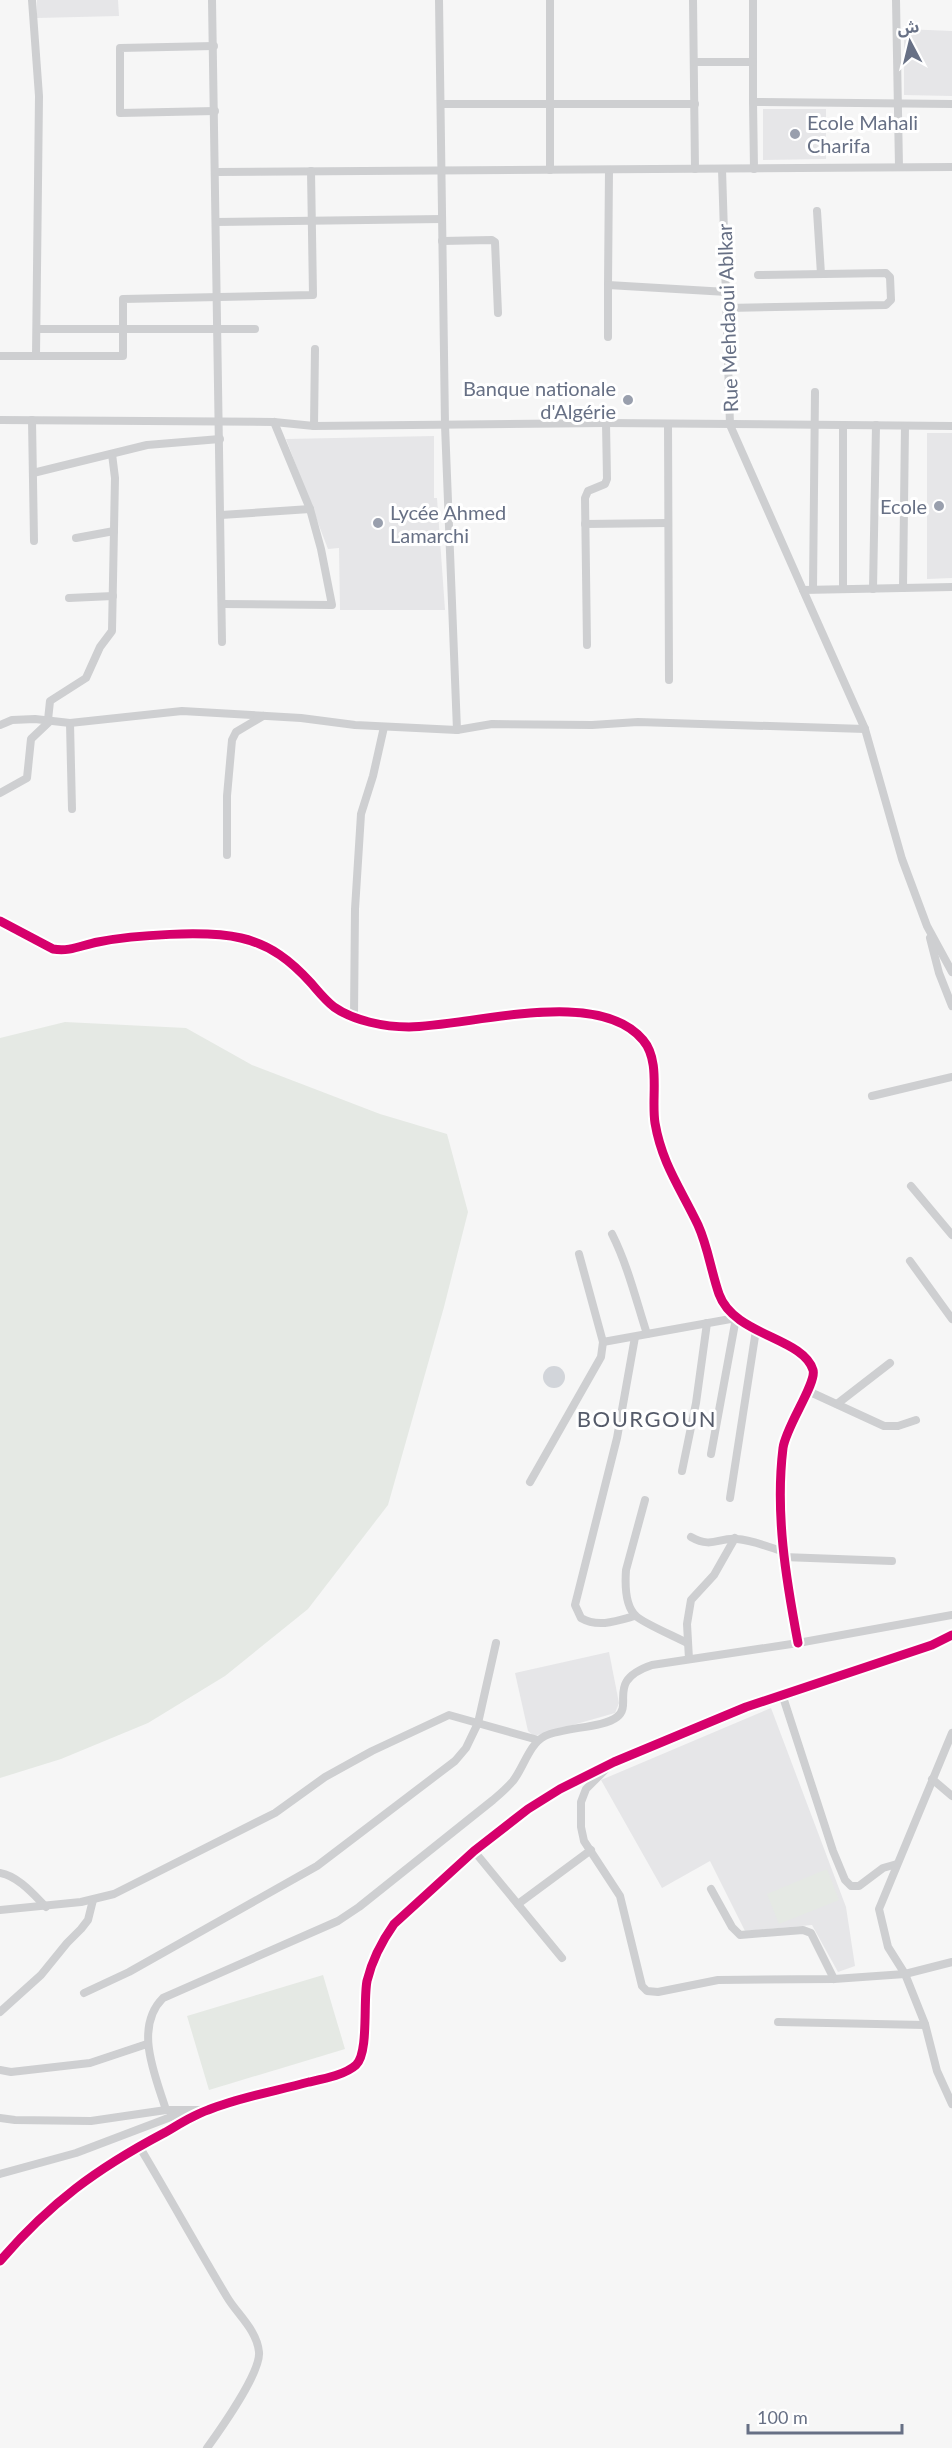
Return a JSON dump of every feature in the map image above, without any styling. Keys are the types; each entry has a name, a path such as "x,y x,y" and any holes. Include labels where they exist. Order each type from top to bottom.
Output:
{"street":[{"path":"32,0 39,96 36,356"},
{"path":"212,0 222,642"},
{"path":"439,0 445,425 457,730"},
{"path":"550,0 550,170"},
{"path":"693,0 695,169"},
{"path":"753,0 754,169"},
{"path":"896,0 899,167"},
{"path":"214,46 120,48 120,113 215,111"},
{"path":"694,62 753,62"},
{"path":"753,102 952,104"},
{"path":"441,104 695,104"},
{"path":"216,172 952,168"},
{"name":"Rue Mehdaoui Ablkar","path":"722,169 730,425 865,729 902,859 927,926"},
{"path":"608,337 609,170"},
{"path":"0,356 123,356 123,299 313,295 311,171"},
{"path":"818,211 821,274"},
{"path":"216,222 442,219"},
{"path":"442,241 492,240 495,243 498,313"},
{"path":"727,308 886,305 891,300 890,277 886,273 758,275"},
{"path":"608,285 727,292"},
{"path":"37,330 255,329"},
{"path":"314,426 315,349"},
{"path":"813,590 814,392"},
{"path":"0,420 274,422 314,426 606,423 952,426"},
{"path":"32,420 34,542"},
{"path":"222,604 332,605 310,509 274,422"},
{"path":"587,645 586,493 604,484 607,479 606,423"},
{"path":"668,424 669,680"},
{"path":"843,426 843,589"},
{"path":"873,588 876,426"},
{"path":"903,588 905,426"},
{"path":"33,473 147,445 220,439"},
{"path":"0,793 27,778 31,739 49,721 50,701 86,678 100,646 112,631 115,478 112,454"},
{"path":"221,515 310,509"},
{"path":"585,524 668,523"},
{"path":"76,538 114,531"},
{"path":"803,590 952,587"},
{"path":"69,598 112,596"},
{"path":"0,725 12,720 70,723 182,711 384,727 457,730 492,724 592,725 638,722 865,729"},
{"path":"227,855 227,796 232,740 236,732 263,716"},
{"path":"70,723 72,809"},
{"path":"354,1016 355,909 362,814 374,776 384,727"},
{"path":"0,921 53,949 62,951 96,942 177,934 240,938 261,944 285,957 336,1008 386,1025 406,1027 443,1025 563,1011 584,1012 627,1027 641,1038 651,1056 652,1104 664,1160 699,1228 720,1297 736,1318 786,1344 811,1365 813,1381 792,1419 783,1451 783,1554 798,1643"},
{"path":"927,926 952,972"},
{"path":"927,926 939,973 952,1006"},
{"path":"872,1096 952,1077"},
{"path":"911,1186 952,1235"},
{"path":"612,1234 627,1266 647,1334"},
{"path":"530,1482 601,1357 603,1342 579,1254"},
{"path":"910,1261 952,1319"},
{"path":"603,1342 736,1318"},
{"path":"711,1454 736,1318"},
{"path":"682,1471 696,1403 707,1323"},
{"path":"730,1498 756,1330"},
{"path":"634,1337 617,1437 575,1605 581,1618 595,1623 614,1622 635,1616"},
{"path":"837,1404 890,1363"},
{"path":"808,1391 884,1426 898,1426 916,1420"},
{"path":"645,1500 625,1582 628,1602 635,1616 687,1643"},
{"path":"692,1537 701,1542 719,1542 735,1538 783,1554 892,1561"},
{"path":"689,1659 687,1624 692,1600 714,1575 735,1538"},
{"path":"166,2110 147,2044 153,2012 163,1998 338,1921 359,1907 493,1800 512,1782 538,1740 555,1733 615,1719 622,1711 624,1683 632,1675 652,1665 798,1643 952,1615"},
{"path":"0,2261 33,2225 69,2192 93,2173 140,2146 207,2110 322,2079 356,2065 362,2056 364,2045 363,2000 368,1978 384,1938 394,1924 474,1851 543,1799 610,1764 782,1694 923,1648 952,1635"},
{"path":"84,1993 129,1972 317,1866 455,1761 466,1748 478,1723 496,1643"},
{"path":"782,1694 833,1851 845,1880 851,1886 859,1886 883,1868 897,1864"},
{"path":"0,1910 46,1907 93,1900 114,1894 275,1813 325,1777 372,1751 449,1715 538,1740"},
{"path":"952,1733 879,1909 888,1947 905,1974 925,2025 937,2071 952,2104"},
{"path":"610,1764 586,1789 581,1802 581,1827 584,1841 620,1896 642,1986 647,1991 658,1992 718,1980 834,1979 905,1974 952,1962"},
{"path":"932,1779 952,1796"},
{"path":"518,1904 591,1850"},
{"path":"474,1851 562,1958"},
{"path":"0,1872 5,1873 28,1890 46,1907"},
{"path":"711,1889 732,1927 740,1935 803,1930 811,1933 834,1979"},
{"path":"0,2012 41,1975 81,1929 88,1920 93,1900"},
{"path":"778,2022 925,2025"},
{"path":"0,2070 11,2072 90,2063 147,2044"},
{"path":"0,2118 91,2121 166,2110 207,2110"},
{"path":"0,2174 75,2153 189,2110"},
{"path":"140,2146 229,2300 252,2332 259,2353 254,2372 231,2414 207,2448"}],"shaded area":[{"path":"37,0 118,0 119,16 37,18"},
{"path":"904,29 952,31 952,96 904,95"},
{"name":"Ecole Mahali Charifa","path":"763,109 826,109 826,159 763,160"},
{"name":"Ecole","path":"927,433 952,433 952,578 927,579"},
{"name":"Lycée Ahmed Lamarchi","path":"434,436 434,498 437,498 445,610 340,610 339,548 328,549 286,439"},
{"path":"65,1022 186,1028 252,1065 380,1114 447,1134 468,1212 444,1307 388,1505 308,1609 225,1676 148,1723 61,1759 0,1778 0,1038"},
{"path":"554,1366 562,1369 565,1377 562,1385 554,1388 546,1385 543,1377 546,1369"},
{"path":"609,1652 619,1703 615,1713 534,1736 528,1731 515,1673"},
{"path":"771,1708 846,1907 855,1966 838,1972 812,1925 745,1931 710,1861 662,1888 601,1780"},
{"path":"827,1869 839,1900 779,1924 767,1894"},
{"path":"323,1975 345,2049 209,2090 187,2016"}],"cycle path":[{"path":"0,921 59,950 113,939 150,936 209,934 241,938 262,945 288,961 334,1007 342,1012 390,1026 435,1025 499,1016 566,1012 596,1015 623,1024 643,1040 649,1049 654,1069 654,1113 658,1138 667,1164 698,1225 719,1294 727,1308 739,1319 796,1350 807,1359 813,1370 810,1385 785,1439 781,1473 783,1546 798,1643"},
{"path":"0,2261 37,2222 75,2189 117,2160 186,2120 233,2101 334,2076 356,2065 363,2050 369,1973 394,1924 474,1851 528,1809 560,1789 614,1762 746,1707 932,1645 952,1635"}],"place":[{"name":"Ecole Mahali Charifa","path":"795,134"},
{"name":"Banque nationale d'Algérie","path":"628,400"},
{"name":"Ecole","path":"939,506"},
{"name":"Lycée Ahmed Lamarchi","path":"378,523"}],"district":[{"name":"BOURGOUN","path":"647,1418"}]}
